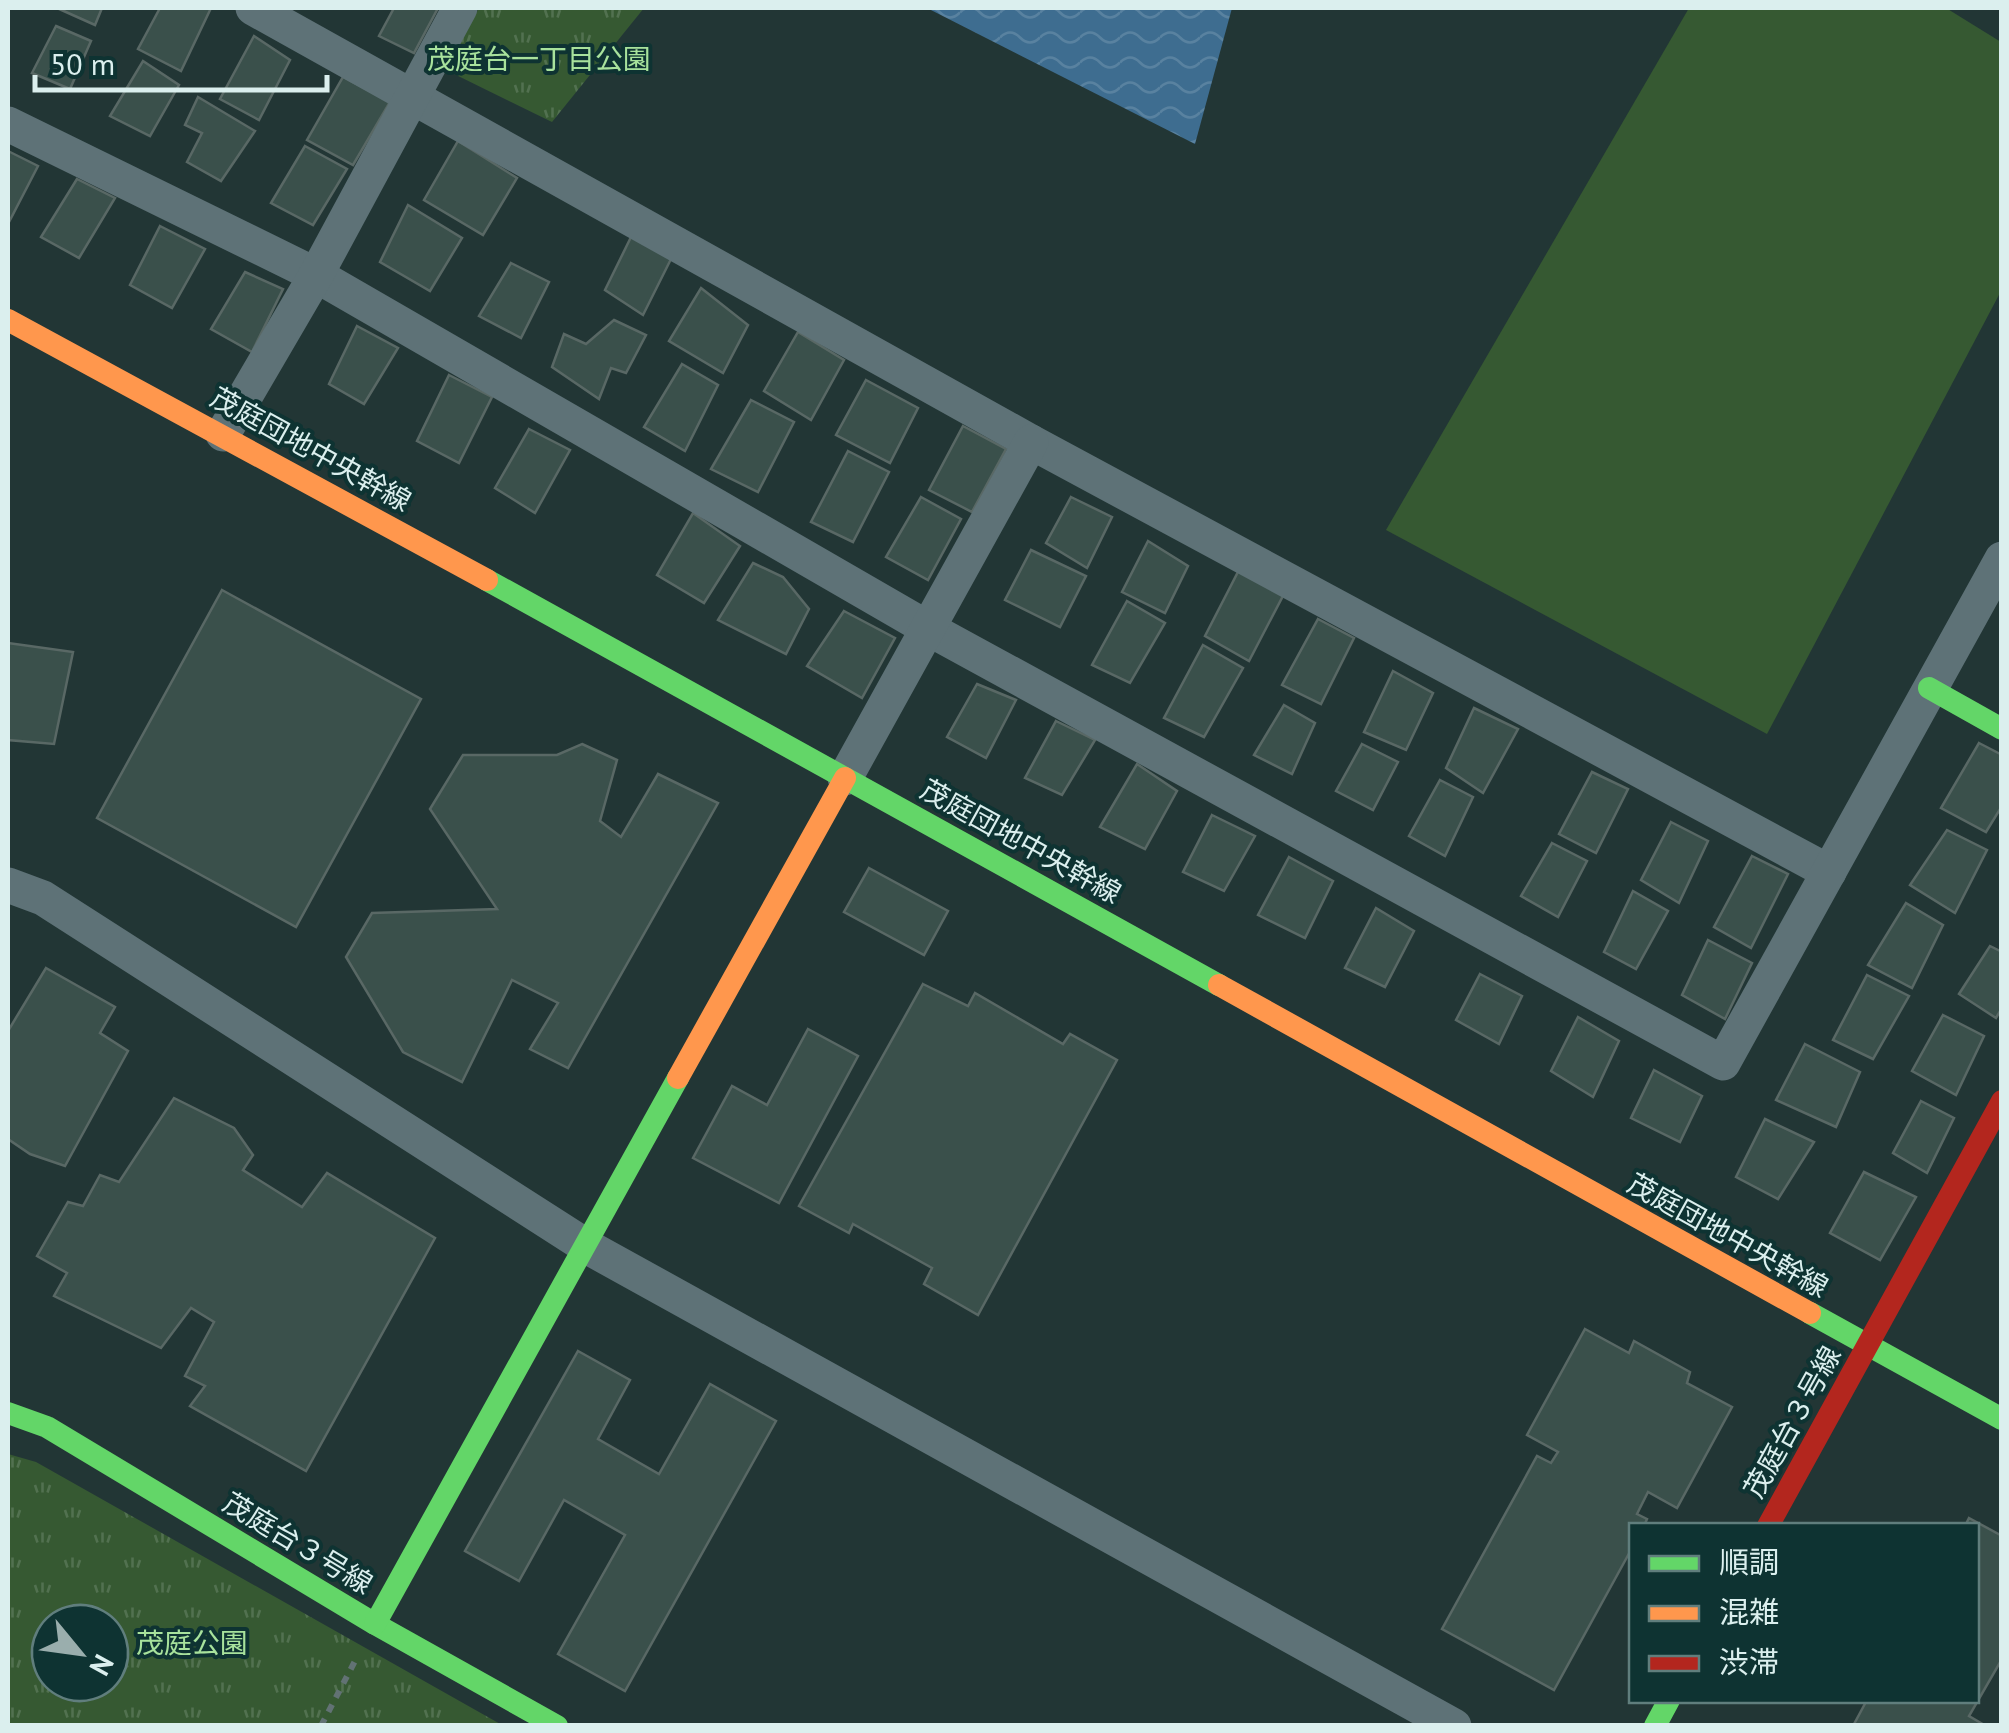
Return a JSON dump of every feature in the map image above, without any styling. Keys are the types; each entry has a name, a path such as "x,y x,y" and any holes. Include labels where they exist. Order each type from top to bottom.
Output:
{"street":[{"path":"253,8 1030,442 1829,872"},
{"path":"223,434 316,275 460,8"},
{"path":"8,124 316,275 929,629 1723,1063 2002,559"},
{"name":"茂庭団地中央幹線","path":"8,320 223,434 2002,1420"},
{"path":"374,1624 1030,442"},
{"path":"1929,688 2002,729"},
{"path":"8,885 42,898 586,1246 1454,1726"},
{"name":"茂庭台３号線","path":"1770,1523 2002,1101"},
{"name":"茂庭台３号線","path":"8,1413 47,1427 374,1624 557,1726"},
{"path":"1655,1726 1667,1703"}],"path":[{"path":"323,1725 374,1624"}],"green space":[{"name":"茂庭台一丁目公園","path":"479,8 644,8 552,122 446,70"},
{"path":"1689,8 1946,8 2001,42 2001,291 1767,734 1386,530"},
{"name":"茂庭公園","path":"8,1454 36,1462 502,1725 8,1725"}],"water":[{"path":"927,8 1232,8 1195,144"}],"building":[{"path":"57,8 102,8 95,25"},
{"path":"160,8 211,8 181,71 138,49"},
{"path":"394,8 438,8 414,53 379,36"},
{"path":"56,26 91,41 70,89 32,73"},
{"path":"254,36 290,60 259,120 220,99"},
{"path":"143,61 179,85 150,136 110,116"},
{"path":"343,77 390,102 353,165 307,140"},
{"path":"198,97 255,131 221,181 187,162 202,133 185,125"},
{"path":"458,141 517,178 483,235 424,200"},
{"path":"305,146 347,169 313,225 271,203"},
{"path":"8,151 38,166 8,224"},
{"path":"77,179 115,198 79,258 41,237"},
{"path":"408,205 462,238 430,291 380,262"},
{"path":"160,226 205,249 172,308 130,285"},
{"path":"632,235 671,259 643,315 605,290"},
{"path":"511,263 549,282 521,338 479,316"},
{"path":"245,272 283,289 252,352 211,329"},
{"path":"701,288 748,325 723,373 669,341"},
{"path":"614,320 646,335 626,373 611,368 599,399 552,367 564,334 586,344"},
{"path":"357,326 398,348 364,404 329,384"},
{"path":"798,332 844,360 811,420 764,391"},
{"path":"682,364 718,385 685,451 644,427"},
{"path":"449,375 492,397 459,463 417,441"},
{"path":"866,380 918,408 890,463 836,435"},
{"path":"751,400 794,422 758,492 711,469"},
{"path":"963,426 1006,449 972,512 929,490"},
{"path":"529,429 570,450 535,513 495,488"},
{"path":"848,451 889,472 853,542 811,522"},
{"path":"921,497 961,519 928,580 886,557"},
{"path":"1071,497 1112,517 1087,568 1046,543"},
{"path":"693,513 740,546 704,603 657,575"},
{"path":"1148,541 1188,566 1165,613 1122,592"},
{"path":"1031,550 1086,576 1060,627 1005,600"},
{"path":"753,563 783,577 809,609 786,654 718,620"},
{"path":"1239,570 1285,592 1249,661 1205,636"},
{"path":"222,590 421,699 296,927 97,818"},
{"path":"1127,601 1165,623 1130,683 1092,665"},
{"path":"844,611 895,638 862,698 807,666"},
{"path":"1318,619 1354,638 1321,704 1282,685"},
{"path":"8,643 73,652 54,744 8,740"},
{"path":"1203,645 1243,668 1204,737 1164,718"},
{"path":"1393,671 1433,693 1406,750 1364,732"},
{"path":"977,684 1016,700 986,758 947,737"},
{"path":"1284,705 1315,723 1292,774 1254,755"},
{"path":"1474,708 1518,729 1483,793 1446,768"},
{"path":"1056,721 1095,740 1062,795 1025,778"},
{"path":"1979,743 2002,755 2002,806 1986,832 1941,808"},
{"path":"582,744 617,760 600,821 621,837 658,774 718,803 568,1068 530,1049 558,1003 512,980 462,1082 403,1052 346,957 372,913 497,909 430,809 463,755 557,755"},
{"path":"1362,744 1398,762 1373,810 1336,791"},
{"path":"1137,764 1177,791 1145,849 1100,827"},
{"path":"1592,772 1628,789 1596,853 1559,834"},
{"path":"1440,780 1473,797 1445,856 1409,836"},
{"path":"1212,815 1255,836 1224,891 1183,872"},
{"path":"1671,822 1708,841 1679,903 1641,880"},
{"path":"1947,830 1987,850 1955,913 1910,885"},
{"path":"1552,843 1587,861 1558,917 1521,896"},
{"path":"1752,856 1788,874 1751,948 1714,927"},
{"path":"1289,857 1333,881 1305,938 1258,915"},
{"path":"869,868 948,911 924,955 844,912"},
{"path":"1633,891 1668,911 1636,969 1604,952"},
{"path":"1906,903 1943,925 1912,988 1868,965"},
{"path":"1376,908 1414,931 1385,987 1345,968"},
{"path":"1708,940 1752,963 1725,1019 1682,995"},
{"path":"1990,946 2002,952 2002,1008 1996,1018 1959,994"},
{"path":"46,968 115,1007 100,1033 128,1051 65,1166 30,1154 8,1139 8,1031"},
{"path":"1480,974 1522,996 1499,1044 1456,1020"},
{"path":"1867,975 1909,996 1873,1059 1833,1040"},
{"path":"923,984 968,1006 975,993 1063,1044 1070,1034 1117,1060 978,1315 924,1284 932,1268 853,1224 849,1233 799,1206"},
{"path":"1943,1015 1984,1036 1956,1095 1912,1071"},
{"path":"1578,1017 1619,1041 1593,1097 1551,1071"},
{"path":"808,1029 858,1056 779,1203 693,1158 732,1086 767,1105"},
{"path":"1805,1044 1860,1072 1836,1127 1776,1100"},
{"path":"1654,1070 1702,1096 1680,1142 1631,1118"},
{"path":"174,1098 234,1128 253,1155 243,1170 302,1207 327,1173 435,1238 306,1471 190,1406 205,1386 185,1376 214,1322 191,1308 161,1348 54,1296 67,1273 37,1256 68,1202 83,1206 100,1175 119,1182"},
{"path":"1921,1101 1954,1118 1927,1173 1893,1153"},
{"path":"1765,1119 1814,1142 1778,1199 1736,1177"},
{"path":"1864,1172 1916,1197 1880,1260 1830,1233"},
{"path":"1585,1329 1629,1353 1634,1341 1690,1372 1687,1383 1732,1407 1677,1508 1648,1492 1637,1514 1647,1519 1645,1523 1629,1523 1629,1553 1554,1690 1442,1629 1537,1456 1551,1463 1558,1452 1527,1435"},
{"path":"578,1351 630,1380 598,1439 659,1474 710,1384 776,1421 625,1691 558,1654 625,1535 564,1500 519,1581 465,1551"},
{"path":"1979,1523 2002,1536 2002,1659 1979,1699"},
{"path":"1865,1703 1977,1703 1969,1716 1986,1726 1853,1726"}],"traffic: fast":[{"path":"487,580 1219,985"},
{"path":"1929,688 2002,729"},
{"path":"375,1624 678,1078"},
{"path":"1810,1313 2002,1419"},
{"path":"8,1413 47,1427 375,1624 557,1726"},
{"path":"1655,1726 1667,1703"}],"traffic: slow":[{"path":"8,320 487,580"},
{"path":"678,1078 845,778"},
{"path":"1219,985 1810,1313"}],"traffic: jam":[{"path":"1770,1523 2002,1101"}]}
